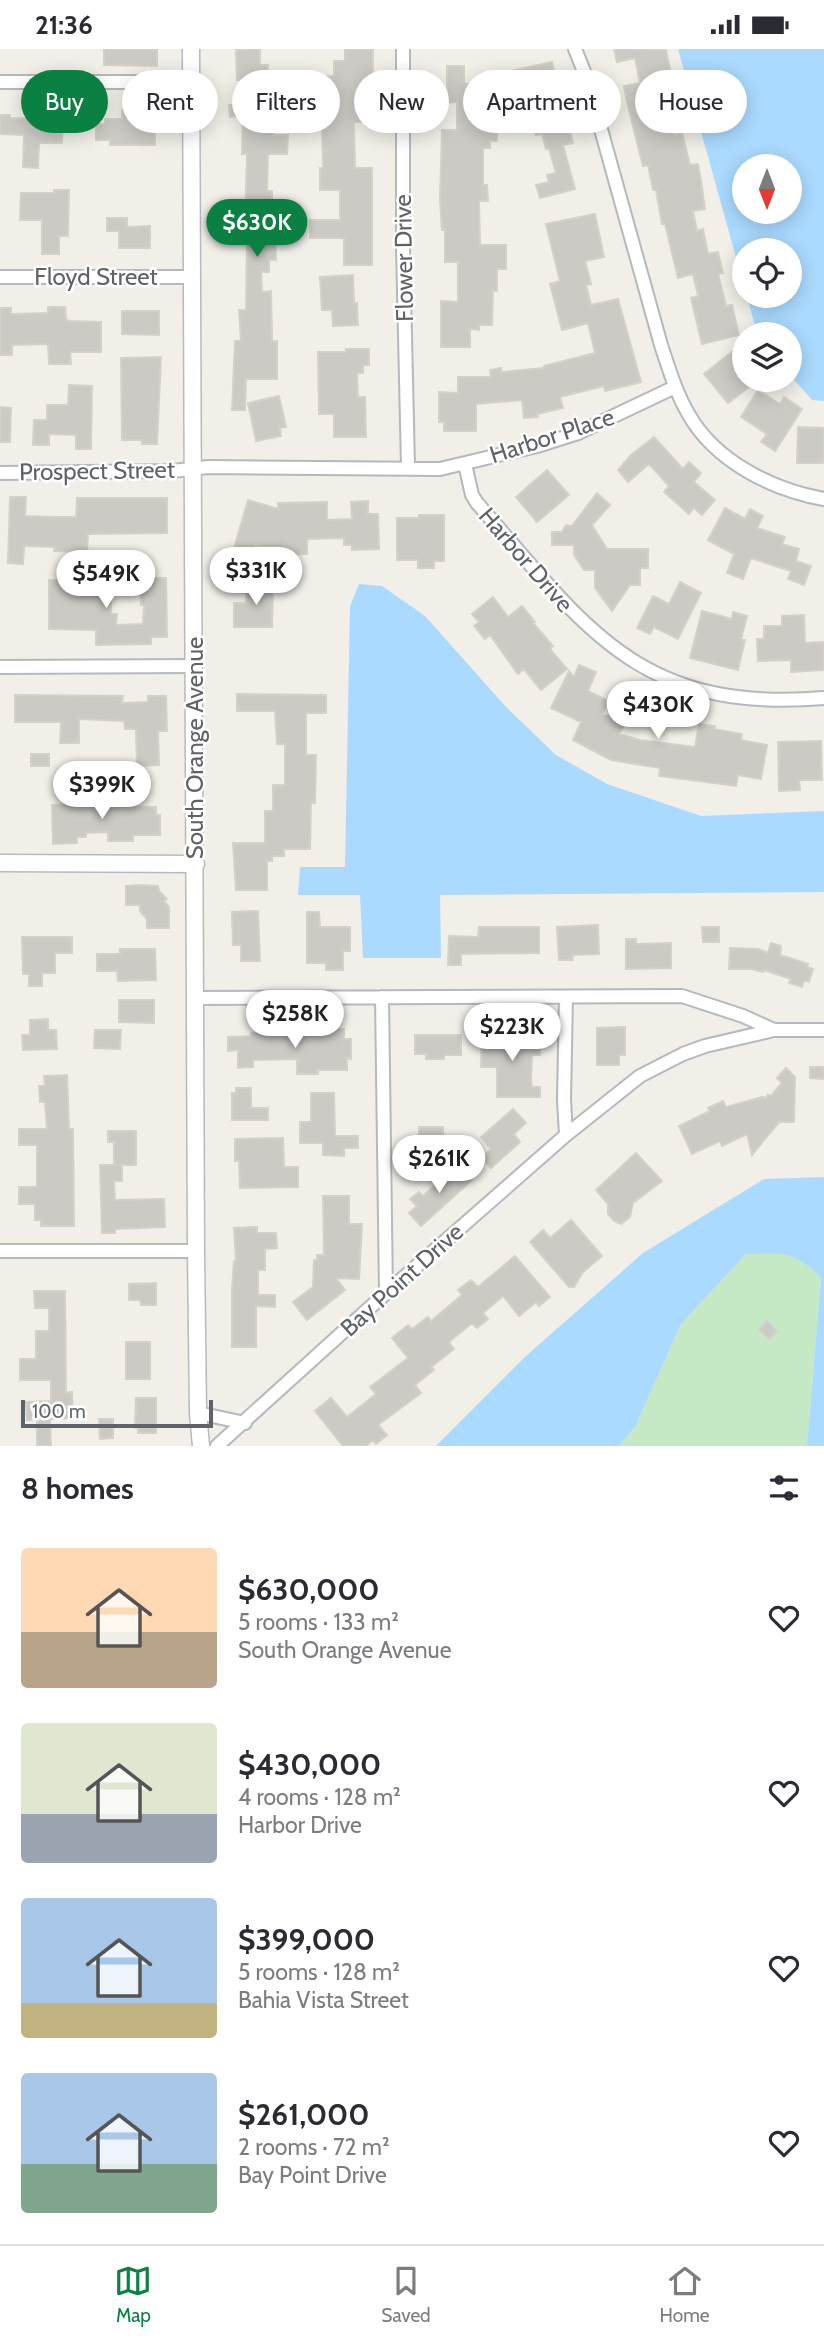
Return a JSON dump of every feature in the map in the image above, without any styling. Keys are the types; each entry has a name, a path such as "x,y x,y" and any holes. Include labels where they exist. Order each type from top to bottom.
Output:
{"street":[{"name":"South Orange Avenue","path":"191,49 191,70"},
{"name":"Flower Drive","path":"402,49 408,467"},
{"path":"575,49 587,79 638,266 675,387 695,424 733,461 756,476 799,494 824,499"},
{"path":"0,82 122,82"},
{"name":"South Orange Avenue","path":"192,133 196,1251 198,1413 201,1446"},
{"name":"Floyd Street","path":"0,277 193,277"},
{"name":"Harbor Place","path":"465,464 578,433 675,387"},
{"path":"194,469 440,469 465,464"},
{"name":"Harbor Drive","path":"465,464 472,495 477,503 578,618 623,656 676,683 720,695 764,701 824,698"},
{"name":"Prospect Street","path":"0,473 194,469"},
{"path":"0,667 195,666"},
{"path":"0,863 196,864"},
{"path":"196,998 682,996 743,1016 774,1030"},
{"path":"382,997 386,1293"},
{"path":"566,997 566,1135"},
{"name":"Bay Point Drive","path":"217,1446 386,1293 621,1090 660,1065 705,1046 774,1030 824,1030"},
{"path":"0,1251 196,1251"},
{"path":"198,1413 245,1423"}],"green space":[{"path":"746,1254 795,1257 812,1268 821,1278 807,1446 619,1446 635,1427 681,1324"}],"water":[{"path":"678,49 824,49 824,401 812,400 802,389 802,322 754,322 750,308 802,308 802,238 732,238 732,243 701,133 747,133 747,70 684,70"},
{"path":"359,584 382,586 425,616 506,707 556,755 607,784 701,816 824,811 824,892 440,895 441,958 363,958 360,895 298,895 300,867 345,867 350,606"},
{"path":"824,1177 824,1446 807,1446 821,1278 803,1262 787,1255 746,1254 681,1324 635,1427 619,1446 436,1446 526,1356 643,1253 764,1179"}],"building":[{"path":"104,49 157,49 157,66 104,65"},
{"path":"260,49 260,65 268,65 268,70 237,70 236,50"},
{"path":"345,49 373,49 373,70 354,70 355,168 372,168 372,265 344,265 344,238 310,238 310,220 340,220 340,190 320,190 320,168 323,168 322,133 340,133 340,70 334,70 334,61 345,61"},
{"path":"614,49 666,50 670,70 637,70 635,58 617,62"},
{"path":"552,62 554,70 515,70"},
{"path":"447,66 464,66 463,133 497,133 497,141 490,141 490,148 483,148 483,185 487,185 488,201 479,201 480,245 506,245 506,269 497,269 492,325 479,325 479,330 470,329 470,347 441,347 441,301 458,302 458,262 445,262 445,230 442,230 440,200 442,133 457,130 457,102 449,103"},
{"path":"635,84 635,133 682,133 690,165 698,164 705,209 693,211 697,231 703,229 708,254 718,252 723,273 718,274 726,306 732,305 736,322 732,322 732,337 702,344 691,298 698,296 693,274 678,278 665,224 662,224 656,190 653,190 648,165 643,166 627,102 624,86"},
{"path":"0,115 10,115 10,118 21,118 21,133 62,133 62,143 39,143 38,168 23,167 24,135 0,134"},
{"path":"108,119 122,119 122,133 155,133 155,145 110,145 110,140 96,140 96,133 108,133"},
{"path":"243,133 288,135 287,154 268,154 267,191 272,191 276,260 269,260 269,272 261,272 262,292 271,291 272,341 277,341 277,379 246,379 245,410 232,410 235,341 241,341 239,310 246,310 247,239 230,240 230,221 245,221 247,154 242,154"},
{"path":"536,133 570,133 573,143 563,145 575,189 540,198 536,185 549,182 547,175 556,173 542,134"},
{"path":"54,190 69,190 68,236 59,236 59,254 42,254 42,220 20,220 21,193 54,193"},
{"path":"595,214 604,257 585,261 591,284 586,285 591,305 618,299 641,382 605,391 604,386 560,397 563,408 537,414 538,417 524,418 522,400 476,404 476,431 444,431 444,422 439,422 439,392 458,393 458,377 491,377 490,370 501,368 501,372 544,368 595,353 588,323 562,330 550,284 560,281 546,224"},
{"path":"107,218 127,218 127,227 150,226 150,248 119,248 119,231 107,231"},
{"path":"353,275 358,325 333,326 332,310 322,310 320,277"},
{"path":"48,307 65,307 66,320 101,322 101,352 70,352 71,364 49,364 48,344 12,345 12,355 0,355 0,308 11,308 11,314 48,313"},
{"path":"122,311 159,311 159,335 122,334"},
{"path":"346,349 369,349 369,365 363,365 363,373 357,373 358,397 365,397 366,437 334,437 334,414 319,414 318,352 346,352"},
{"path":"732,352 732,392 742,392 728,403 704,374"},
{"path":"161,357 157,444 142,444 142,440 122,440 121,358"},
{"path":"69,385 92,386 91,449 76,449 76,435 49,434 49,445 33,445 34,420 47,420 47,405 68,405"},
{"path":"757,392 780,404 784,397 802,409 775,451 761,442 767,434 741,417"},
{"path":"279,396 286,427 280,428 281,436 256,441 248,403"},
{"path":"0,407 11,408 10,442 0,442"},
{"path":"798,427 824,428 824,463 797,463"},
{"path":"654,437 683,469 689,462 701,473 694,482 715,500 702,515 694,508 689,514 664,492 669,486 649,464 628,482 618,470 631,455"},
{"path":"547,470 569,495 537,522 516,497"},
{"path":"597,493 610,505 592,525 607,549 648,549 648,568 640,568 640,585 630,585 612,611 595,588 595,570 584,570 574,555 574,545 552,545 552,532 562,532 566,525 572,526"},
{"path":"10,497 26,497 25,516 55,517 76,517 77,498 167,498 167,533 88,534 87,552 54,551 55,547 24,546 23,564 8,563"},
{"path":"248,500 278,509 278,503 327,502 327,520 352,519 351,502 368,501 368,514 378,514 379,549 352,550 352,545 344,545 344,538 307,539 307,554 279,555 279,552 255,545 253,553 234,548"},
{"path":"725,508 745,519 750,509 763,516 757,528 785,537 782,544 799,549 796,561 811,566 804,585 788,579 791,571 751,558 743,579 727,573 734,554 708,540"},
{"path":"419,515 444,515 444,561 434,561 434,568 418,568 418,560 397,560 397,518 419,518"},
{"path":"110,575 111,614 117,614 116,625 143,624 144,605 141,605 140,585 150,585 150,578 166,578 167,637 151,637 151,644 96,645 96,630 49,629 49,580 77,581 77,577"},
{"path":"680,582 701,593 678,639 654,627 650,634 637,628 653,596 669,604"},
{"path":"247,583 273,583 272,627 234,627 234,603 246,603"},
{"path":"493,597 508,617 522,606 553,646 550,649 567,669 541,690 524,669 518,674 490,635 485,639 474,626 479,622 472,614"},
{"path":"702,611 732,619 733,612 747,616 738,670 690,658"},
{"path":"804,615 805,643 824,642 824,670 791,672 791,660 758,661 757,639 764,639 764,626 782,626 782,616"},
{"path":"579,665 596,672 588,691 608,701 602,715 626,722 619,734 640,740 695,747 699,724 742,734 741,740 767,745 761,779 738,775 736,786 659,776 660,768 611,760 573,740 581,722 551,708 569,671 574,677"},
{"path":"237,694 326,695 326,713 306,713 306,755 316,755 310,849 284,849 284,856 272,856 272,861 267,861 267,890 236,890 233,843 265,843 265,811 273,811 273,785 285,785 285,744 277,744 275,711 237,711"},
{"path":"15,695 123,696 122,703 148,702 148,696 166,696 167,731 158,731 159,765 137,766 136,729 125,729 124,721 79,719 79,743 60,743 61,722 15,722"},
{"path":"821,741 822,780 799,780 800,790 779,791 778,742"},
{"path":"31,754 49,754 49,766 31,766"},
{"path":"78,787 90,787 90,806 156,807 156,815 160,815 160,835 133,835 133,841 108,841 108,832 86,833 86,837 77,837 77,843 53,844 52,805 78,804"},
{"path":"126,886 158,886 167,899 164,901 169,907 169,928 147,928 147,919 140,911 140,905 126,905"},
{"path":"258,911 260,961 241,961 241,945 233,945 232,912"},
{"path":"307,912 319,912 320,927 350,927 350,951 343,951 343,970 326,970 326,963 307,963"},
{"path":"598,925 599,954 572,955 573,960 559,960 557,927"},
{"path":"479,927 539,927 539,953 461,954 461,965 448,965 449,936 478,937"},
{"path":"702,927 719,927 719,942 703,942"},
{"path":"22,937 72,937 72,953 55,953 55,973 42,973 42,986 29,986 29,974 23,974"},
{"path":"626,939 636,939 636,944 671,943 671,968 626,969"},
{"path":"771,943 781,946 780,955 808,964 807,967 813,969 809,982 804,980 802,987 789,983 791,979 764,970 729,969 730,948 759,949 768,953"},
{"path":"120,949 155,949 156,980 118,981 117,971 97,971 97,954 120,954"},
{"path":"119,1000 154,1000 154,1023 119,1022"},
{"path":"48,1019 48,1030 56,1030 57,1049 23,1050 22,1035 30,1035 30,1020"},
{"path":"625,1027 625,1055 619,1055 619,1065 597,1065 597,1028"},
{"path":"315,1029 344,1029 344,1039 351,1039 351,1059 347,1058 347,1070 318,1070 318,1074 297,1074 297,1059 253,1060 253,1067 238,1068 238,1050 228,1051 228,1037 288,1031 288,1035 315,1035"},
{"path":"95,1030 121,1030 120,1049 94,1048"},
{"path":"482,1034 541,1035 540,1055 532,1055 531,1078 532,1087 540,1087 540,1097 497,1097 497,1067 481,1067"},
{"path":"415,1035 461,1035 461,1055 426,1059 426,1054 415,1054"},
{"path":"810,1067 824,1067 824,1079 810,1078"},
{"path":"786,1068 795,1077 794,1122 779,1122 752,1155 747,1134 722,1146 720,1141 692,1154 679,1126 710,1111 708,1108 723,1101 726,1107 771,1096 782,1083 777,1078"},
{"path":"67,1075 69,1129 73,1129 74,1226 41,1226 41,1220 35,1220 35,1204 19,1204 19,1187 37,1187 37,1145 19,1145 19,1129 47,1129 45,1102 40,1102 39,1086 45,1086 44,1076"},
{"path":"236,1088 251,1088 251,1108 268,1108 268,1120 232,1120 232,1093 236,1093"},
{"path":"311,1093 334,1093 335,1136 358,1136 358,1148 344,1148 344,1156 323,1155 323,1143 300,1143 300,1122 311,1122"},
{"path":"513,1109 526,1123 514,1134 520,1142 491,1168 482,1158 491,1149 481,1137"},
{"path":"419,1127 443,1127 443,1136 452,1136 452,1160 419,1159"},
{"path":"108,1131 136,1131 136,1165 114,1165 114,1142 108,1142"},
{"path":"283,1138 284,1167 298,1167 298,1187 240,1188 239,1161 235,1161 235,1139"},
{"path":"636,1153 662,1181 633,1203 630,1217 621,1224 608,1214 608,1204 596,1190"},
{"path":"458,1164 472,1180 421,1226 409,1213 417,1206 410,1199 419,1192 423,1196"},
{"path":"100,1165 122,1165 122,1181 114,1181 115,1200 164,1199 165,1227 115,1229 115,1233 102,1233"},
{"path":"323,1196 349,1196 349,1224 362,1224 359,1279 336,1278 345,1290 307,1320 293,1302 313,1287 314,1260 317,1260 317,1255 324,1255"},
{"path":"571,1220 602,1256 583,1272 574,1287 569,1287 530,1242 543,1230 550,1238"},
{"path":"257,1227 257,1233 276,1233 277,1248 265,1249 265,1270 258,1270 258,1295 275,1295 275,1307 256,1306 256,1347 232,1347 232,1290 236,1261 234,1228"},
{"path":"515,1256 550,1297 539,1306 536,1302 519,1316 503,1296 483,1313 488,1319 477,1328 472,1323 449,1342 454,1349 431,1367 434,1370 415,1385 421,1393 378,1425 387,1435 376,1444 373,1440 366,1446 343,1446 315,1411 331,1398 347,1417 376,1394 370,1387 408,1358 392,1338 408,1325 412,1329 428,1317 431,1321 462,1295 458,1290 471,1280 478,1287"},
{"path":"156,1283 156,1305 141,1305 140,1300 129,1300 129,1284"},
{"path":"34,1291 65,1291 66,1393 72,1392 73,1418 50,1419 51,1446 37,1446 37,1420 27,1420 26,1402 51,1401 51,1380 20,1380 20,1359 36,1359 36,1331 49,1331 49,1308 35,1308"},
{"path":"767,1321 777,1331 769,1339 759,1329"},
{"path":"126,1342 150,1342 150,1379 126,1379"},
{"path":"136,1398 156,1398 156,1433 138,1433 138,1428 135,1428"},
{"path":"99,1419 113,1419 113,1438 100,1439"}]}
